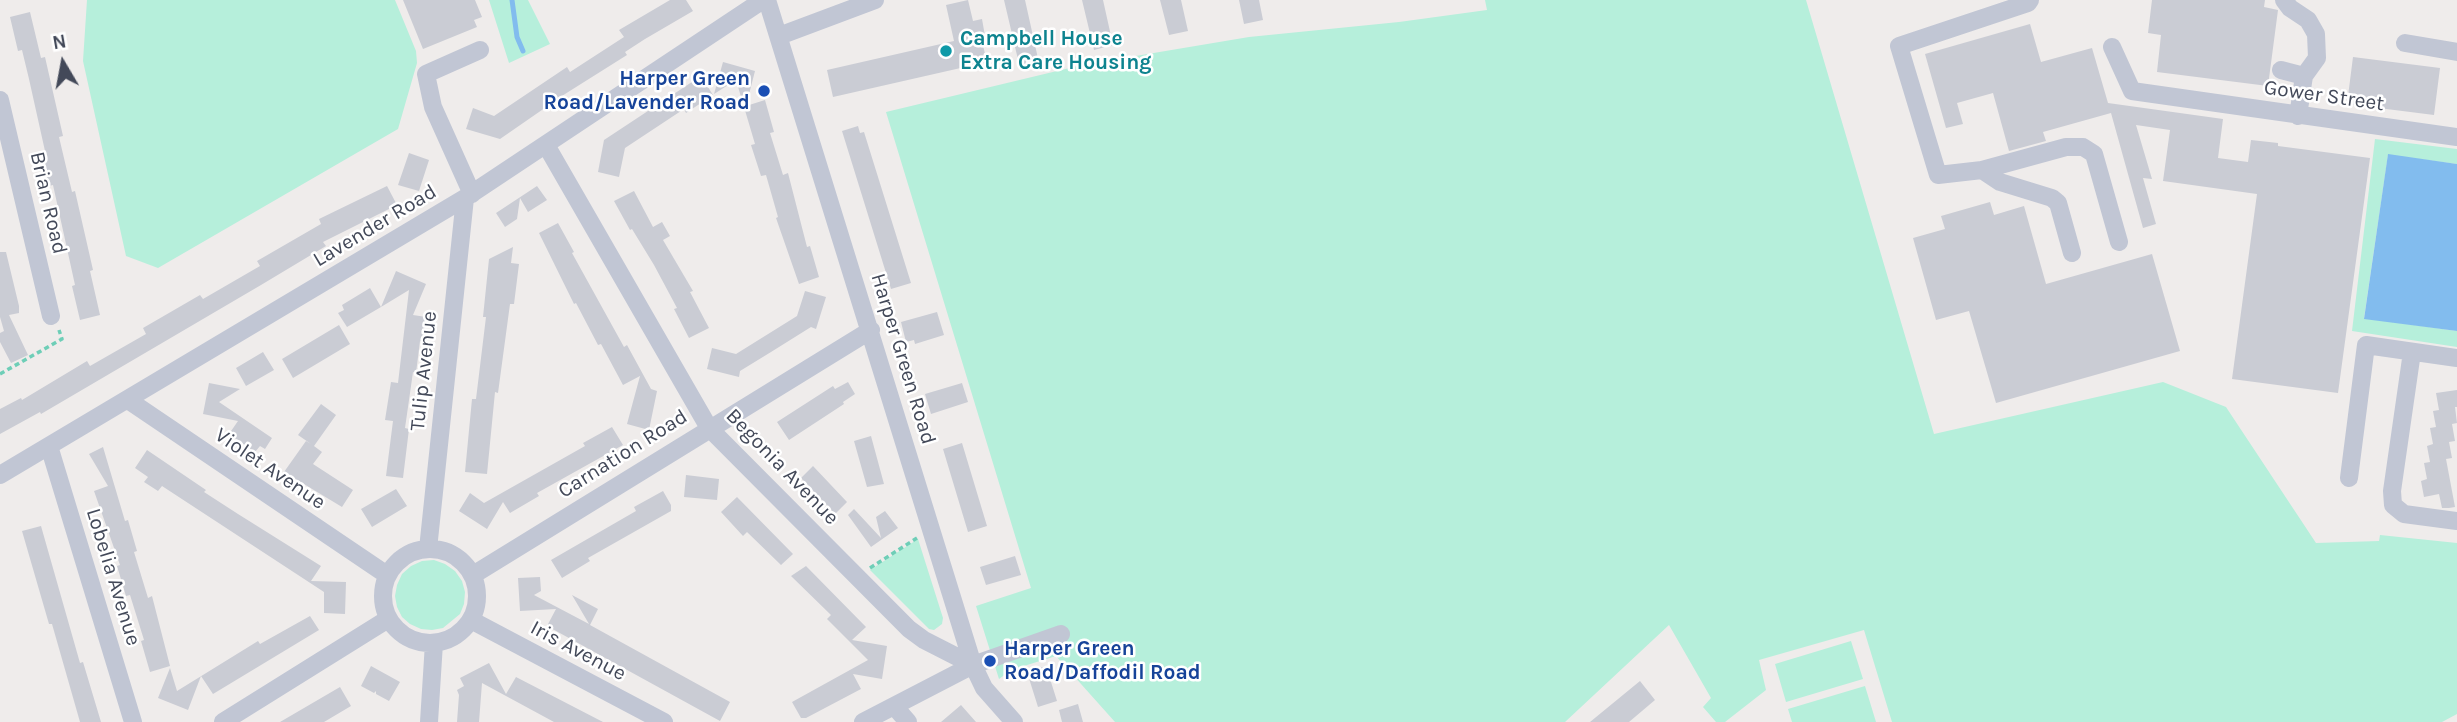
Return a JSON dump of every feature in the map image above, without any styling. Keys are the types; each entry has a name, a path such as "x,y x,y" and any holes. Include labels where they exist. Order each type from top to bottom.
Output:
{"street":[{"name":"Harper Green Road","path":"765,0 779,36 974,665 984,688 1014,722"},
{"name":"Lavender Road","path":"0,475 468,196 765,0"},
{"path":"779,36 875,0"},
{"path":"2031,0 1899,46 1938,175 1982,170 2066,147 2083,147 2094,154 2119,242"},
{"path":"2284,0 2290,8 2308,20 2316,34 2317,58 2304,76 2298,116"},
{"path":"2405,43 2457,52"},
{"name":"Gower Street","path":"2112,47 2132,92 2457,137"},
{"path":"468,196 433,107 426,74 480,50"},
{"path":"2281,71 2304,76"},
{"name":"Brian Road","path":"0,100 51,316"},
{"name":"Begonia Avenue","path":"547,145 709,428 909,629 924,640 974,665"},
{"path":"1982,170 2000,182 2045,195 2058,203 2072,253"},
{"name":"Tulip Avenue","path":"428,549 468,196"},
{"name":"Carnation Road","path":"473,575 871,330"},
{"path":"2349,478 2366,345 2457,358"},
{"path":"2412,352 2392,491 2393,505 2404,514 2457,522"},
{"name":"Violet Avenue","path":"128,400 387,575"},
{"name":"Lobelia Avenue","path":"49,446 132,722"},
{"path":"428,549 445,551 456,556 473,575 477,590 477,605 471,620 462,632 449,640 420,643 407,638 388,619 383,605 382,590 387,575 401,558 411,552 428,549"},
{"path":"223,722 388,619"},
{"name":"Iris Avenue","path":"471,620 664,722"},
{"path":"863,722 974,665 1061,634"},
{"path":"429,722 434,643"},
{"path":"894,706 908,722"}],"path":[{"path":"0,374 62,339 51,316"},
{"path":"857,576 931,528"}],"green space":[{"path":"87,0 395,0 416,51 417,63 398,129 158,268 126,256 83,61"},
{"path":"489,0 528,0 550,44 509,63"},
{"path":"1485,0 1806,0 1934,434 2163,382 2226,407 2316,543 2379,541 2380,535 2457,543 2457,714 2442,722 1892,722 1864,630 1759,660 1766,690 1725,722 1716,722 1703,707 1711,698 1669,625 1565,722 1115,722 1056,656 1011,670 999,679 976,606 1031,588 886,112 1082,65 1249,37 1487,10"},
{"path":"2375,139 2457,149 2457,164 2388,155 2364,318 2457,331 2457,347 2352,331"},
{"path":"918,539 943,618 942,624 934,630 929,629 870,570"},
{"path":"434,560 455,571 462,581 464,604 460,614 443,628 421,629 402,617 395,596 397,585 402,574 411,566"},
{"path":"1851,641 1863,679 1786,702 1775,664"},
{"path":"1865,686 1876,722 1792,722 1788,709"}],"water":[{"path":"2388,154 2457,164 2457,331 2364,319"}],"building":[{"path":"403,0 475,0 482,17 474,20 477,27 423,49"},
{"path":"670,0 686,0 693,11 625,52 627,55 500,139 466,129 473,108 494,116 567,67 570,72 624,37 619,30"},
{"name":"Campbell House Extra Care Housing","path":"968,0 973,21 982,19 985,36 981,37 987,62 833,97 827,70 954,41 946,5"},
{"path":"1004,0 1025,0 1039,63 1020,68"},
{"path":"1082,0 1103,0 1113,45 1094,50"},
{"path":"1160,0 1181,0 1188,31 1169,35"},
{"path":"1239,0 1259,0 1263,20 1244,24"},
{"path":"2152,0 2265,0 2264,7 2278,10 2268,86 2157,72 2161,35 2148,33"},
{"path":"30,12 41,58 45,57 63,136 59,137 72,192 75,191 93,270 90,271 100,315 80,320 53,185 49,186 41,152 45,151 29,79 22,50 18,51 10,17"},
{"path":"2030,24 2041,62 2092,48 2108,103 2223,119 2218,158 2248,162 2251,140 2370,158 2338,393 2232,379 2257,194 2163,181 2170,130 2136,125 2152,179 2143,178 2156,224 2143,228 2111,113 2043,132 2046,141 2009,151 1993,93 1957,103 1963,124 1946,128 1925,54"},
{"path":"2353,57 2440,68 2434,115 2347,104"},
{"path":"723,62 755,71 746,106 765,100 774,132 770,133 783,175 788,173 807,247 810,246 819,277 799,284 776,218 778,217 766,175 761,176 751,145 755,144 736,80 714,94"},
{"path":"701,76 713,95 686,113 684,109 625,148 619,177 598,172 604,140"},
{"path":"858,126 860,133 864,132 911,283 891,289 842,131"},
{"path":"409,153 429,160 419,191 398,185"},
{"path":"387,186 397,205 323,242 326,246 261,285 41,414 40,412 0,434 0,409 21,398 22,400 87,361 90,366 146,334 143,328 200,295 203,299 260,266 257,261 321,224 319,219"},
{"path":"537,186 547,200 528,212 520,198 517,219 505,227 496,213"},
{"path":"634,191 653,227 662,222 670,236 663,240 693,291 690,292 709,328 689,338 674,309 677,308 654,265 614,201"},
{"path":"1990,202 1994,215 2024,206 2046,284 2152,254 2180,351 1996,403 1969,311 1936,320 1913,238 1945,229 1941,216"},
{"path":"558,223 624,347 627,345 651,389 657,391 649,430 627,424 640,376 623,385 601,344 598,345 576,303 574,304 539,233"},
{"path":"513,247 511,263 519,264 514,304 510,304 498,393 495,392 487,474 465,472 472,399 476,399 486,317 483,317 489,259"},
{"path":"0,252 6,252 19,306 19,313 9,315 28,355 11,363 0,342 0,333 4,331 0,317"},
{"path":"396,271 426,284 413,315 426,317 416,373 413,372 405,428 409,429 403,478 386,476 393,421 385,420 391,382 398,383 409,290 381,307"},
{"path":"370,288 381,307 347,327 338,313 344,310 342,305"},
{"path":"805,291 826,297 816,329 811,327 740,371 739,377 707,369 712,348 736,354 797,316"},
{"path":"937,312 944,335 915,344 914,340 906,342 901,322"},
{"path":"339,325 350,344 293,378 282,359"},
{"path":"263,352 274,370 246,386 236,368"},
{"path":"848,382 855,394 789,440 777,422 833,386 835,389"},
{"path":"209,383 240,389 219,402 272,438 265,449 260,446 255,452 229,434 238,421 203,414"},
{"path":"962,383 968,402 931,414 925,394"},
{"path":"2457,390 2457,423 2452,424 2455,441 2449,442 2452,458 2446,459 2455,507 2442,508 2439,494 2424,497 2421,481 2427,479 2424,463 2430,462 2427,446 2433,444 2430,428 2436,427 2433,411 2439,410 2436,393"},
{"path":"321,404 336,415 314,446 322,452 313,464 353,490 342,507 284,472 306,441 311,444 298,435"},
{"path":"612,427 623,445 537,493 539,496 510,513 503,502 487,529 459,511 470,493 484,503 585,446 583,443"},
{"path":"871,436 884,484 867,487 854,441"},
{"path":"962,443 987,526 968,532 943,449"},
{"path":"103,447 125,521 128,520 137,551 134,552 148,598 152,596 170,666 150,672 141,641 144,640 130,595 126,596 117,566 120,565 94,491 108,486 89,454"},
{"path":"147,450 206,490 204,492 321,566 311,581 346,582 345,614 324,613 324,592 162,486 158,491 144,482 148,477 135,468"},
{"path":"813,466 847,502 835,514 801,478"},
{"path":"686,475 719,479 717,500 684,497"},
{"path":"396,489 407,506 372,527 361,509"},
{"path":"663,491 671,505 671,511 588,558 590,561 562,578 551,560 636,511 634,507"},
{"path":"737,497 793,554 781,565 747,532 743,536 721,512"},
{"path":"854,509 881,538 876,517 885,511 898,528 871,547 848,515"},
{"path":"41,526 80,663 83,662 101,722 80,722 52,624 49,624 22,531"},
{"path":"1015,556 1021,575 986,585 980,567"},
{"path":"806,566 866,627 852,640 887,646 882,679 853,674 861,689 806,718 801,718 792,702 868,660 827,619 831,615 791,576"},
{"path":"540,577 541,591 534,595 589,624 572,595 598,609 590,625 730,702 720,721 547,626 556,609 520,611 518,578"},
{"path":"310,616 319,630 213,694 201,676 258,641 260,644"},
{"path":"489,663 506,694 516,677 603,722 554,722 482,683 479,722 457,722 457,690 464,686 460,678"},
{"path":"371,666 400,682 389,701 376,694 376,691 374,693 361,686"},
{"path":"1046,666 1057,701 1038,707 1027,672"},
{"path":"170,668 177,691 201,676 188,710 158,698"},
{"path":"1640,681 1655,700 1629,722 1590,722"},
{"path":"340,687 351,706 324,722 280,722"},
{"path":"1078,704 1083,722 1062,722 1059,710"},
{"path":"961,705 976,722 941,722"}],"waterway":[{"path":"512,0 517,37 523,51"}],"place":[{"name":"Campbell House Extra Care Housing","path":"946,51"},
{"name":"Harper Green Road/Lavender Road","path":"764,91"},
{"name":"Harper Green Road/Daffodil Road","path":"990,661"}]}
